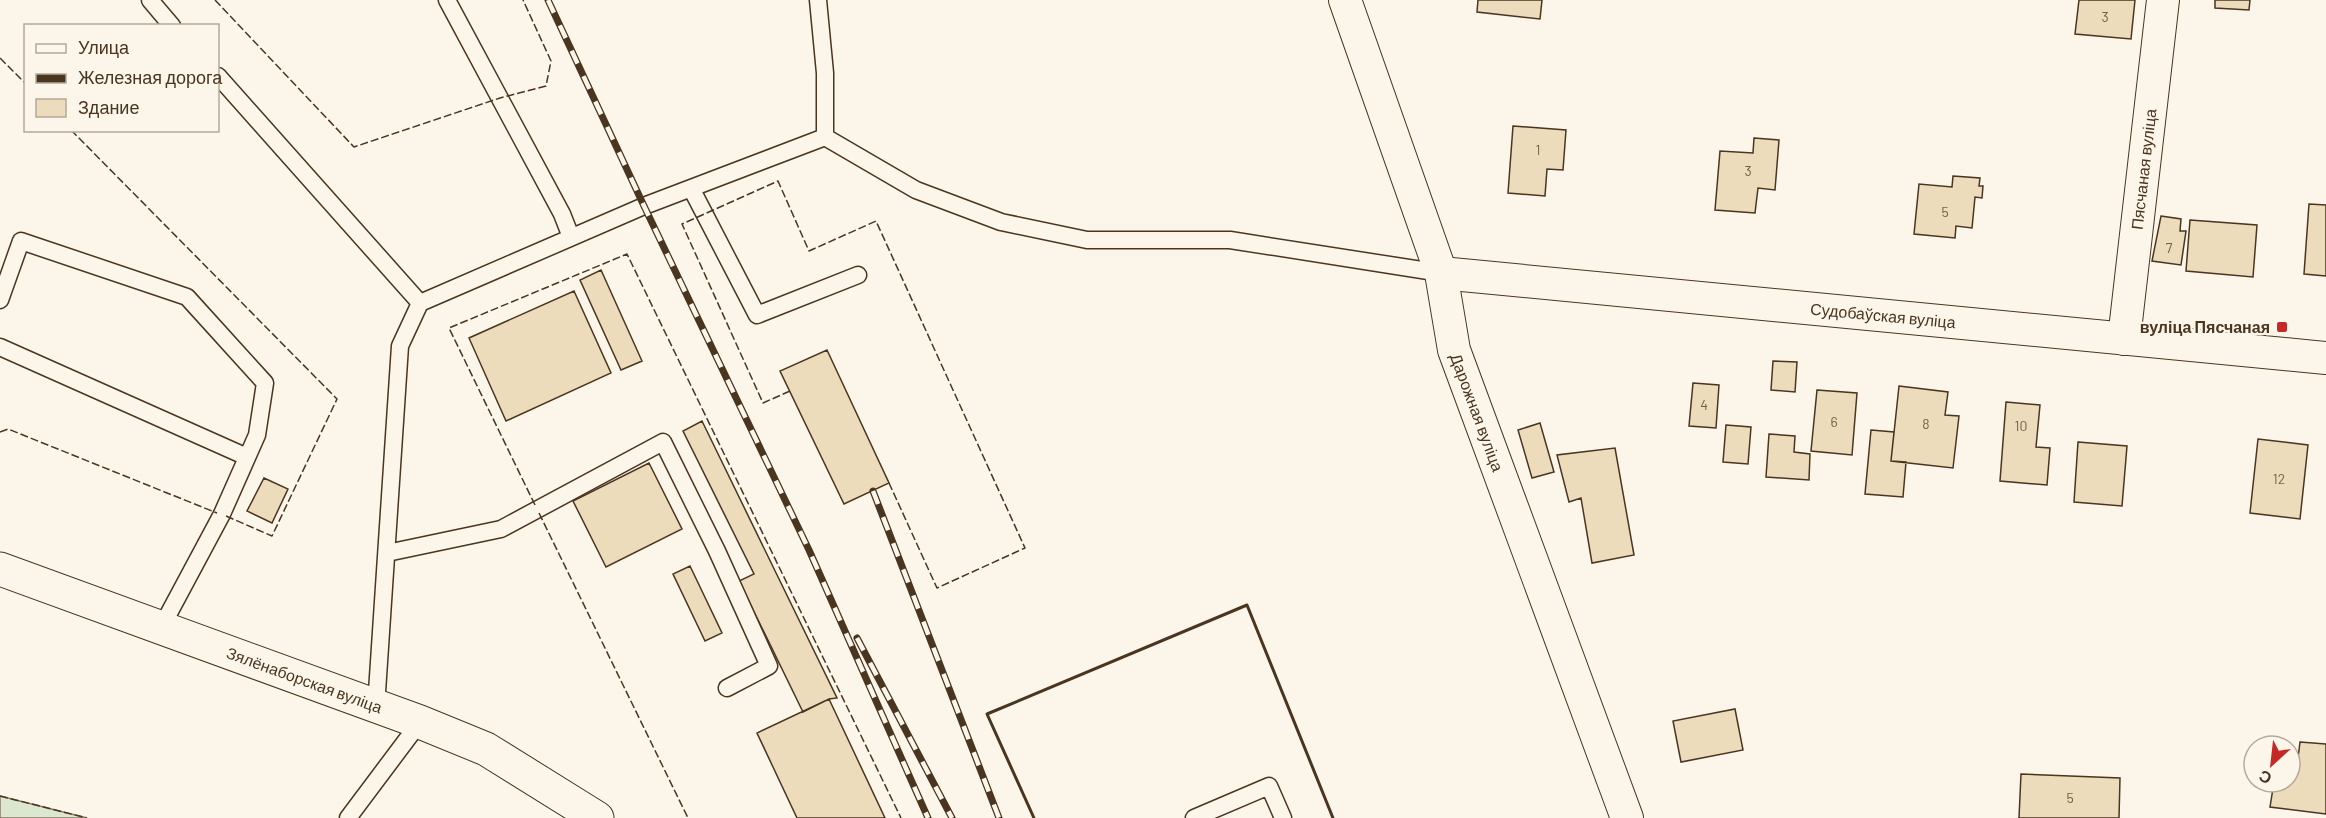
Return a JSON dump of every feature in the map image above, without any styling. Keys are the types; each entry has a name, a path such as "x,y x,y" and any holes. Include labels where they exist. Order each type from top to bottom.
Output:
{"main road":[{"name":"Зялёнаборская вуліца","path":"0,569 420,722 486,749 597,818"}],"street":[{"name":"Дарожная вуліца","path":"1345,0 1441,273 1454,350 1627,818"},
{"name":"Пясчаная вуліца","path":"2124,339 2163,0"},
{"name":"Судобаўская вуліца","path":"1441,273 2326,358"}],"lane":[{"path":"150,0 170,24"},
{"path":"447,0 562,214 571,237"},
{"path":"818,0 825,73 825,137"},
{"path":"219,77 420,303"},
{"path":"376,707 400,346 420,303 571,237 825,137"},
{"path":"825,137 916,190 1001,222 1087,240 1230,240 1441,273"},
{"path":"691,188 757,315 858,275"},
{"path":"0,300 21,242 187,297 265,383 257,435 222,514 160,628"},
{"path":"0,347 247,457"},
{"path":"387,553 501,529 663,442 717,551 769,666 727,688"},
{"path":"348,818 420,722"},
{"path":"1194,818 1269,786 1283,818"}],"green space":[{"path":"0,796 87,818 0,818"}],"building":[{"path":"1478,0 1542,0 1540,19 1477,12"},
{"path":"2079,0 2135,0 2131,39 2075,34"},
{"path":"2215,0 2250,0 2249,10 2215,8"},
{"path":"1513,126 1566,130 1563,170 1547,169 1545,196 1508,193"},
{"path":"1754,138 1779,140 1775,190 1758,188 1755,213 1715,210 1720,151 1753,153"},
{"path":"1953,176 1980,178 1979,186 1983,186 1982,198 1975,197 1972,228 1956,226 1955,238 1914,234 1919,184 1952,187"},
{"path":"2309,204 2326,205 2326,276 2304,274"},
{"path":"2161,216 2181,219 2180,231 2186,231 2181,265 2152,261"},
{"path":"2190,220 2257,225 2253,277 2186,271"},
{"path":"601,270 642,361 621,370 580,280"},
{"path":"574,291 611,373 506,421 469,338"},
{"path":"827,350 889,483 844,504 780,371"},
{"path":"1773,361 1797,362 1795,392 1771,390"},
{"path":"1693,383 1719,385 1716,428 1689,426"},
{"path":"1899,386 1948,392 1945,415 1959,416 1953,468 1891,461"},
{"path":"1817,390 1857,393 1852,455 1811,451"},
{"path":"2006,402 2040,405 2036,447 2050,448 2047,485 2000,481"},
{"path":"702,421 837,698 829,699 803,712 739,581 754,574 683,431"},
{"path":"1540,423 1554,472 1532,478 1518,430"},
{"path":"1726,425 1751,427 1748,464 1723,462"},
{"path":"1871,430 1894,432 1891,461 1906,462 1903,497 1865,494"},
{"path":"1769,434 1795,436 1794,452 1810,454 1809,480 1766,477"},
{"path":"2258,439 2308,445 2300,519 2250,513"},
{"path":"2078,442 2127,446 2122,506 2074,502"},
{"path":"1615,448 1634,555 1592,563 1581,498 1569,502 1557,455"},
{"path":"649,463 682,529 606,567 573,501"},
{"path":"264,478 288,489 272,523 247,511"},
{"path":"690,566 722,633 705,641 673,574"},
{"path":"829,699 885,818 797,818 757,733"},
{"path":"1735,709 1743,750 1681,762 1673,721"},
{"path":"2302,742 2326,744 2326,814 2270,807 2272,794 2302,794"},
{"path":"2021,774 2120,778 2119,818 2019,818"}],"railway":[{"path":"548,0 809,550 928,818"},
{"path":"873,491 999,818"},
{"path":"857,638 952,818"}],"fence":[{"path":"215,0 354,147 500,98 546,86 551,61 523,0"},
{"path":"0,58 24,82"},
{"path":"73,132 337,399 272,536 226,516"},
{"path":"790,391 763,403 682,224 778,181 809,251 876,221 1025,548 937,588 889,483"},
{"path":"535,505 449,328 627,254 901,818"},
{"path":"0,432 8,429 217,513"},
{"path":"539,513 688,818"},
{"path":"0,796 87,818"}],"wall":[{"path":"1034,818 987,714 1247,605 1333,818"}],"place":[{"name":"вуліца Пясчаная","path":"2282,327"}]}
